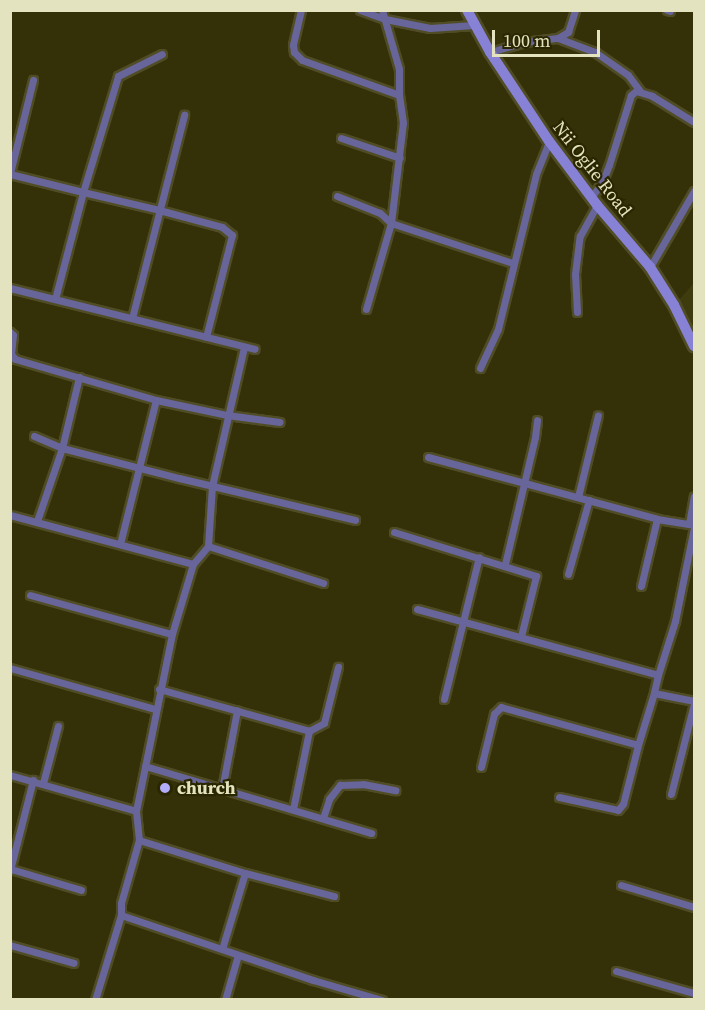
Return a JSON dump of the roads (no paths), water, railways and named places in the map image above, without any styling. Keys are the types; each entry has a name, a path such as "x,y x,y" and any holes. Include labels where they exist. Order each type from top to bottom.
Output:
{"street":[{"path":"301,10 293,45 294,52 302,60 399,95"},
{"path":"360,10 385,19 438,28 474,26"},
{"path":"366,309 391,223 404,123 399,95 399,69 382,10"},
{"name":"Nii Oglie Road","path":"467,10 490,52 549,141 594,201 650,267 674,305 694,346"},
{"path":"490,52 524,42 558,38 568,32 575,10"},
{"path":"558,38 595,52 628,75 641,92 652,96 694,122"},
{"path":"55,299 83,192 118,76 162,54"},
{"path":"33,80 13,144 10,174 222,227 232,235 206,337"},
{"path":"577,312 575,274 580,236 609,165 630,95 641,92"},
{"path":"132,318 184,115"},
{"path":"341,138 400,158"},
{"path":"480,368 498,328 536,174 549,141"},
{"path":"650,267 694,191"},
{"path":"337,196 380,213 391,223 513,263"},
{"path":"10,288 254,349"},
{"path":"10,332 13,335 11,354 15,359 156,400 226,415 280,422"},
{"path":"95,999 121,915 121,903 139,840 136,811 172,634 193,564 208,546 212,486 226,415 244,347"},
{"path":"37,521 62,448 79,377"},
{"path":"120,544 156,400"},
{"path":"578,497 598,415"},
{"path":"505,564 525,483 537,420"},
{"path":"34,436 62,448 138,468 355,520"},
{"path":"428,457 657,519 693,526"},
{"path":"559,797 618,810 623,804 675,621 693,526 694,496"},
{"path":"568,574 589,500"},
{"path":"10,515 193,564"},
{"path":"641,586 657,519"},
{"path":"394,532 505,564 536,576 521,636"},
{"path":"208,546 323,583"},
{"path":"444,699 479,557"},
{"path":"30,595 172,634"},
{"path":"417,609 462,619 658,675"},
{"path":"159,689 309,730 324,723 338,667"},
{"path":"10,668 155,709"},
{"path":"654,693 694,703 671,794"},
{"path":"481,767 494,714 501,707 638,745"},
{"path":"222,789 237,710"},
{"path":"43,783 58,726"},
{"path":"293,809 309,730"},
{"path":"145,766 371,833"},
{"path":"10,775 136,811"},
{"path":"33,780 11,869 81,890"},
{"path":"323,818 329,799 340,785 363,784 395,790"},
{"path":"139,840 245,873 334,896"},
{"path":"222,949 245,873"},
{"path":"621,885 694,907"},
{"path":"121,915 355,996 382,999"},
{"path":"10,945 74,963"},
{"path":"225,999 238,955"},
{"path":"616,971 694,993"}],"place":[{"name":"church","path":"165,788"}]}
